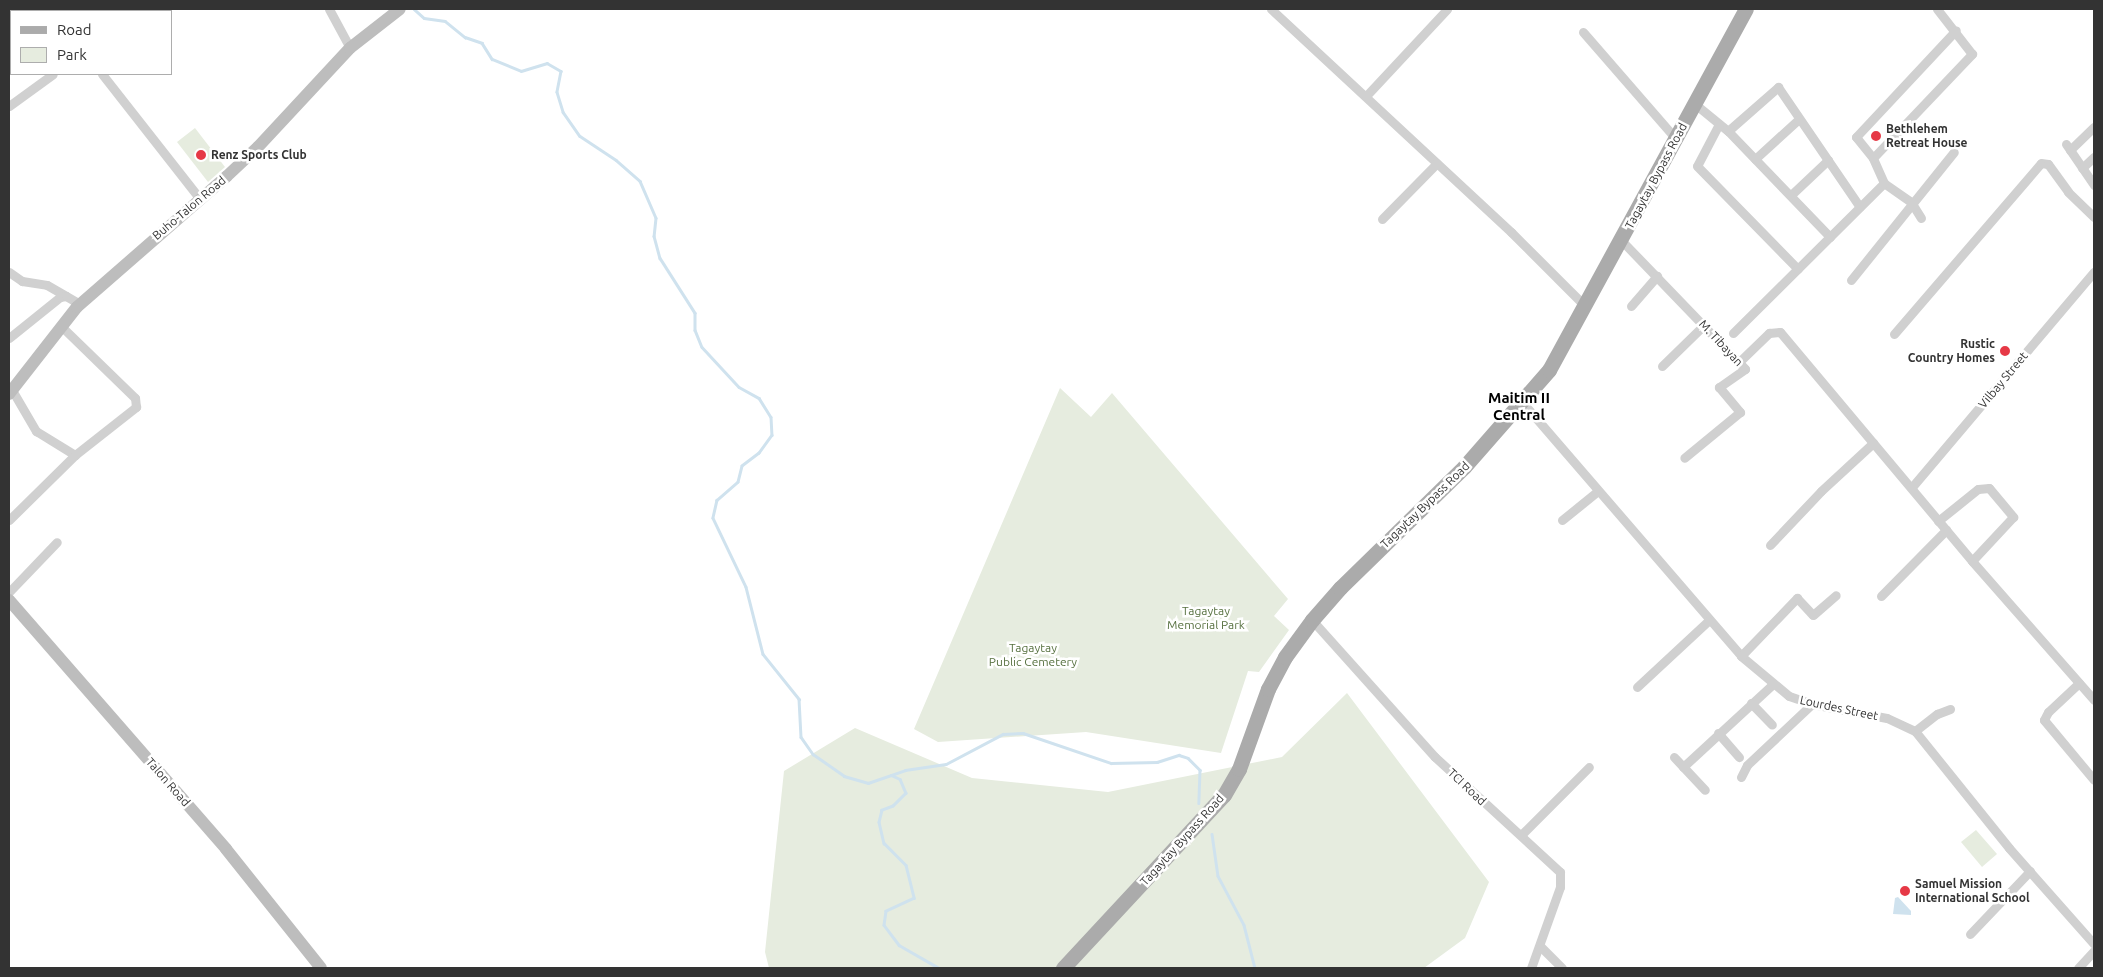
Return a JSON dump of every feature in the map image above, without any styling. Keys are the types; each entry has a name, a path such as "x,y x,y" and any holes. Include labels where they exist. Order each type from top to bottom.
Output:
{"main road":[{"name":"Tagaytay Bypass Road","path":"1063,968 1224,795 1239,769 1271,682 1312,620 1464,467 1523,403 1549,370 1695,104 1741,12"}],"street":[{"path":"329,9 350,48"},
{"name":"Buho-Talon Road","path":"11,392 80,304 258,148 350,48 400,9"},
{"path":"1366,96 1446,9"},
{"path":"1873,158 1972,54 1956,30 1937,9"},
{"path":"1273,11 1437,163 1585,306"},
{"path":"1921,218 1911,202 1884,183 1873,158 1856,136 1956,30"},
{"path":"1584,32 1676,139"},
{"path":"9,106 51,75"},
{"path":"103,75 200,199"},
{"path":"1728,131 1778,87 1860,207"},
{"path":"1695,104 1728,131 1830,237"},
{"path":"1755,159 1799,119"},
{"path":"1719,124 1697,166 1798,269"},
{"path":"2094,127 2068,147 2094,186"},
{"path":"1850,280 1911,202 1954,152"},
{"path":"2082,168 2094,156"},
{"path":"1791,195 1828,160"},
{"path":"1382,219 1437,163"},
{"path":"1894,334 2041,163 2048,164 2068,192 2094,217"},
{"path":"1733,334 1884,183"},
{"name":"M. Tibayan","path":"1621,240 1745,369 1719,388 1740,412 1684,458"},
{"path":"9,272 22,281 47,286 80,304"},
{"name":"Vilbay Street","path":"1912,487 2094,272"},
{"path":"1631,306 1657,276"},
{"path":"9,338 66,296"},
{"path":"1662,366 1704,325"},
{"path":"9,520 75,455 136,407 137,401 62,326"},
{"path":"1739,362 1770,333 1780,332 1912,487 1972,561 2094,700"},
{"path":"11,392 36,431 75,455"},
{"name":"Lourdes Street","path":"1523,403 1708,621 1741,656 1772,685 1788,696 1812,704 1887,718 1915,731 2030,871 2094,944"},
{"path":"1770,545 1821,491 1873,443"},
{"path":"1938,521 1978,489 1989,488 2012,518 1972,561"},
{"path":"1562,520 1598,492"},
{"path":"1881,596 1946,530"},
{"path":"9,592 58,542"},
{"path":"1741,656 1796,598 1813,615 1836,595"},
{"name":"Talon Road","path":"9,600 226,849 321,968"},
{"name":"TCI Road","path":"1312,620 1435,757 1560,872 1560,887 1531,968"},
{"path":"1638,687 1708,621"},
{"path":"2079,683 2048,712 2044,720 2094,780"},
{"path":"1683,766 1772,685"},
{"path":"1751,703 1772,725"},
{"path":"1741,777 1747,764 1812,704"},
{"path":"1915,731 1937,714 1950,709"},
{"path":"1718,733 1739,757"},
{"path":"1674,756 1705,790"},
{"path":"1521,835 1589,767"},
{"path":"1970,934 2030,871"},
{"path":"1540,946 1562,968"},
{"path":"2078,968 2094,952"}],"green space":[{"name":"Renz Sports Club","path":"195,128 225,167 208,182 177,142"},
{"name":"Tagaytay Public Cemetery","path":"1060,388 1091,417 1112,393 1288,599 1274,616 1289,630 1259,672 1248,671 1221,753 1086,732 938,742 914,729"},
{"path":"1347,693 1489,882 1465,938 1424,968 769,968 765,952 784,771 855,728 972,778 1108,792 1282,757"},
{"path":"1976,830 1997,854 1982,867 1961,842"}],"water":[{"path":"1898,897 1911,911 1911,915 1893,914 1895,898"}],"waterway":[{"path":"414,9 424,18 445,21 465,37 482,43 492,59 521,71 547,63 561,71 557,92 563,112 580,136 616,160 640,181 656,218 654,236 660,258 695,313 695,330 702,347 739,387 759,398 771,417 772,435 759,453 742,466 738,482 717,500 713,518 746,587 763,654 799,699 801,737 813,754 844,776 868,783 905,770 946,764 1003,734 1023,733 1111,763 1157,762 1179,755 1188,758 1200,770 1199,803"},
{"path":"891,775 900,779 906,793 893,806 882,810 879,822 884,843 906,865 914,898 886,911 884,925 899,945 939,968"},
{"path":"1212,834 1218,876 1244,925 1255,968"}],"place":[{"name":"Bethlehem Retreat House","path":"1876,136"},
{"name":"Renz Sports Club","path":"201,155"},
{"name":"Rustic Country Homes","path":"2005,351"},
{"name":"Samuel Mission International School","path":"1905,891"}],"district":[{"name":"Maitim II Central","path":"1519,406"}],"park label":[{"name":"Tagaytay Memorial Park","path":"1206,618"}]}
